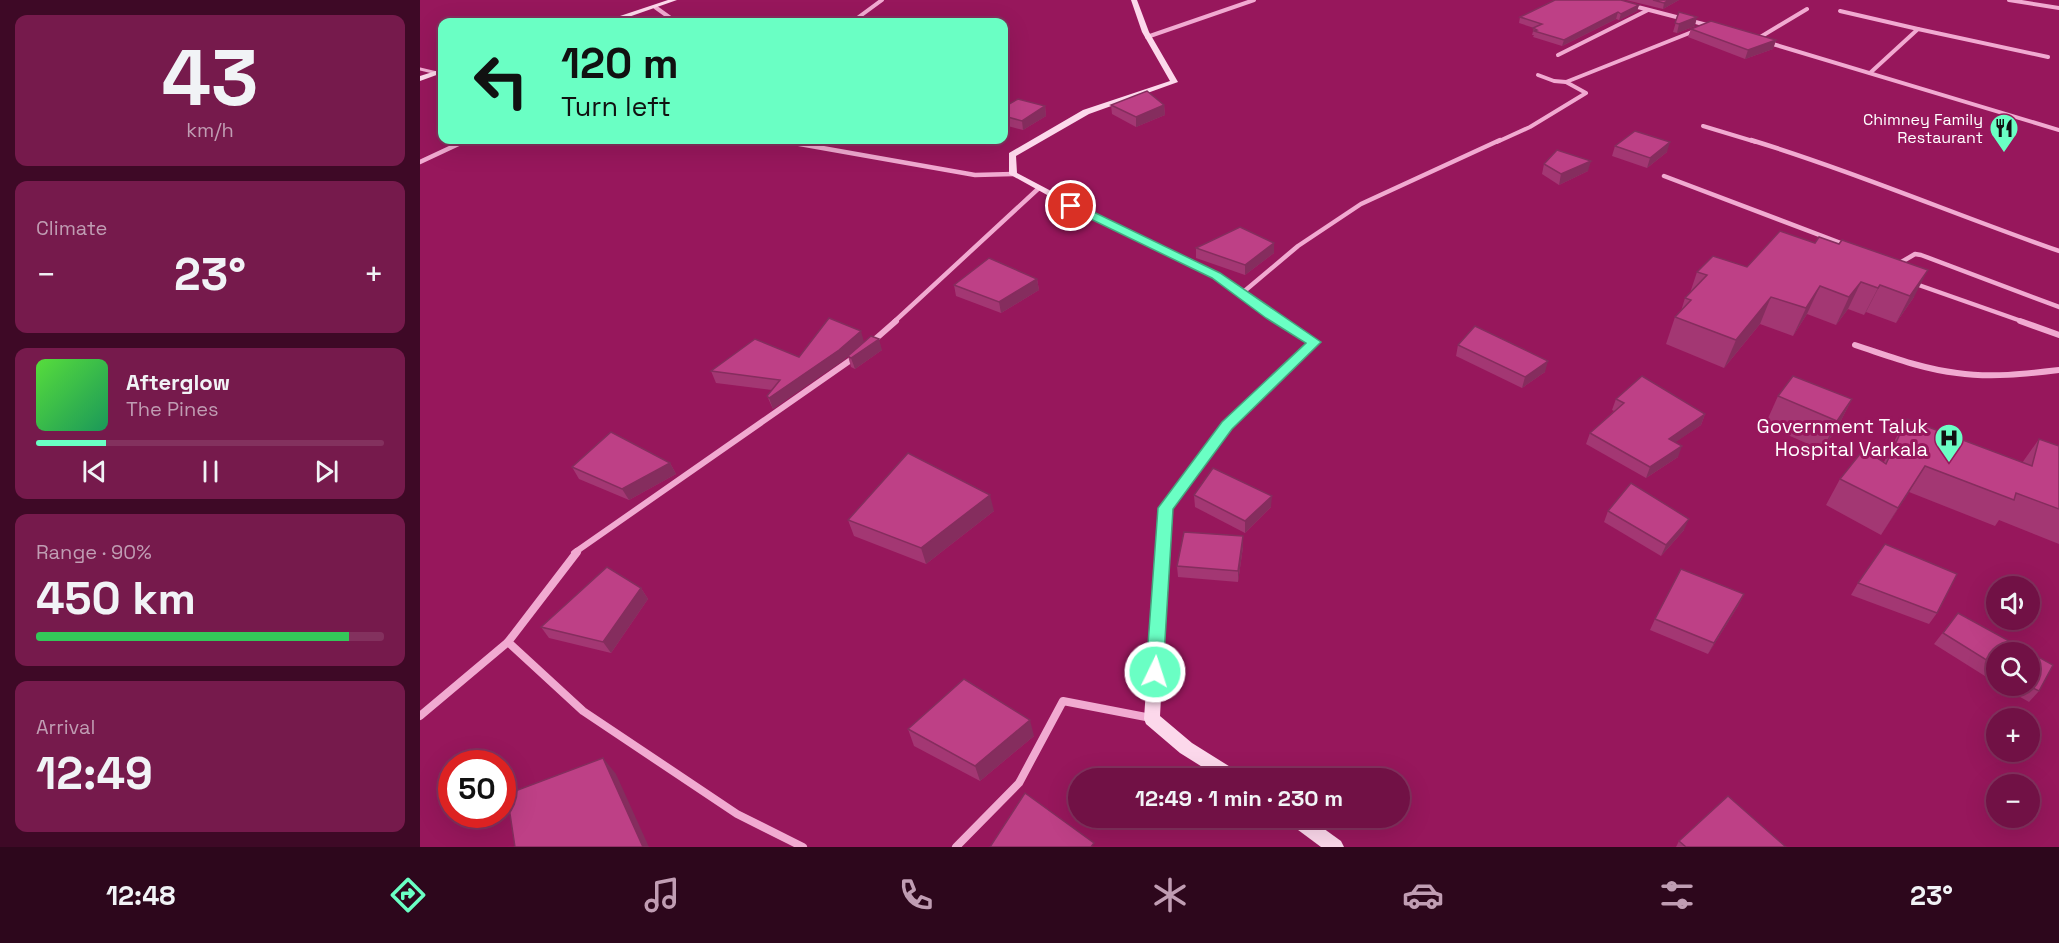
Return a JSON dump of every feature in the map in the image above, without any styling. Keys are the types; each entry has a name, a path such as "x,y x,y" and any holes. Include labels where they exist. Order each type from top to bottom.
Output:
{"main road":[{"path":"624,18 674,0"},
{"path":"1134,0 1138,19 1174,82 1086,112 1012,155 1013,174 1216,276 1314,342 1227,426 1166,508 1152,718 1186,748 1218,768"},
{"path":"420,79 438,73"},
{"path":"1309,828 1335,847"}],"street":[{"path":"857,18 882,0"},
{"path":"1147,37 1254,0"},
{"path":"2009,0 2059,8"},
{"path":"1621,2 1718,28"},
{"path":"655,8 670,18"},
{"path":"1558,55 1648,9"},
{"path":"1757,39 1807,9"},
{"path":"1840,11 2048,57"},
{"path":"1566,82 1708,25"},
{"path":"1870,73 1918,29"},
{"path":"1747,36 2059,130"},
{"path":"1241,294 1298,246 1361,204 1530,127 1586,93 1566,82 1554,81 1538,75"},
{"path":"1703,126 1809,158 1956,215 2059,251"},
{"path":"420,162 459,144"},
{"path":"797,144 975,175 1013,174"},
{"path":"1664,176 1852,247"},
{"path":"420,716 508,642 573,554 846,365 936,286 1039,188"},
{"path":"1894,264 1899,264 1915,254 1921,255 2059,307"},
{"path":"1911,282 2059,335"},
{"path":"1855,345 1958,374 2011,375 2059,370"},
{"path":"508,642 583,711 737,814 803,847"},
{"path":"956,847 1018,783 1063,701 1152,718"}],"lane":[{"path":"420,69 438,72"}],"building":[{"path":"1555,0 1621,0 1639,5 1621,14 1618,12 1564,40 1534,31 1537,30 1533,28 1542,24 1520,17"},
{"path":"1653,0 1669,0 1664,3"},
{"path":"1679,12 1697,17 1679,24 1675,23"},
{"path":"1711,21 1776,40 1748,50 1691,29"},
{"path":"1147,91 1164,105 1136,117 1111,105"},
{"path":"1018,99 1045,106 1022,121 1008,117 1008,105"},
{"path":"1635,131 1670,142 1650,158 1615,146"},
{"path":"1557,150 1591,161 1561,174 1544,164"},
{"path":"1240,227 1274,243 1245,265 1196,248"},
{"path":"1780,231 1815,243 1819,237 1839,244 1842,240 1928,270 1910,296 1880,285 1878,288 1861,282 1849,297 1820,286 1806,308 1771,297 1736,340 1675,317 1691,300 1685,298 1707,275 1697,272 1713,256 1747,267"},
{"path":"989,258 1037,279 999,302 954,285"},
{"path":"829,318 861,331 839,350 769,398 767,396 780,380 711,371 755,339 799,357"},
{"path":"1475,326 1548,361 1525,377 1458,345"},
{"path":"871,336 879,339 851,358 848,356"},
{"path":"1642,376 1705,414 1669,439 1682,446 1650,467 1590,433 1624,403 1616,399"},
{"path":"1793,376 1852,399 1837,421 1778,396"},
{"path":"1907,419 2032,466 2039,439 2059,446 2059,509 2016,493 2014,500 1925,466 1898,508 1840,479 1864,449 1886,464"},
{"path":"611,432 670,463 622,489 572,467"},
{"path":"908,453 990,495 921,548 848,520"},
{"path":"1213,468 1272,496 1245,521 1194,495"},
{"path":"1631,483 1689,519 1666,545 1608,511"},
{"path":"1184,532 1243,536 1238,571 1177,566"},
{"path":"1885,544 1957,574 1937,613 1858,583"},
{"path":"607,567 641,588 603,642 541,627"},
{"path":"1681,569 1744,594 1714,643 1655,619"},
{"path":"1958,613 2011,642 1986,642 1986,660 1943,633"},
{"path":"2040,658 2053,665 2040,689"},
{"path":"964,679 1030,720 975,766 908,729"},
{"path":"603,758 643,847 515,847 512,828 516,828 516,791"},
{"path":"1025,793 1068,824 1068,828 1073,828 1094,843 1091,847 990,847"},
{"path":"1728,796 1786,847 1686,847 1679,841"}],"place":[{"name":"Chimney Family Restaurant","path":"2004,154"},
{"name":"Government Taluk Hospital Varkala","path":"1949,464"}],"route":[{"path":"1071,206 1216,276 1314,342 1227,426 1166,508 1155,672"}]}
